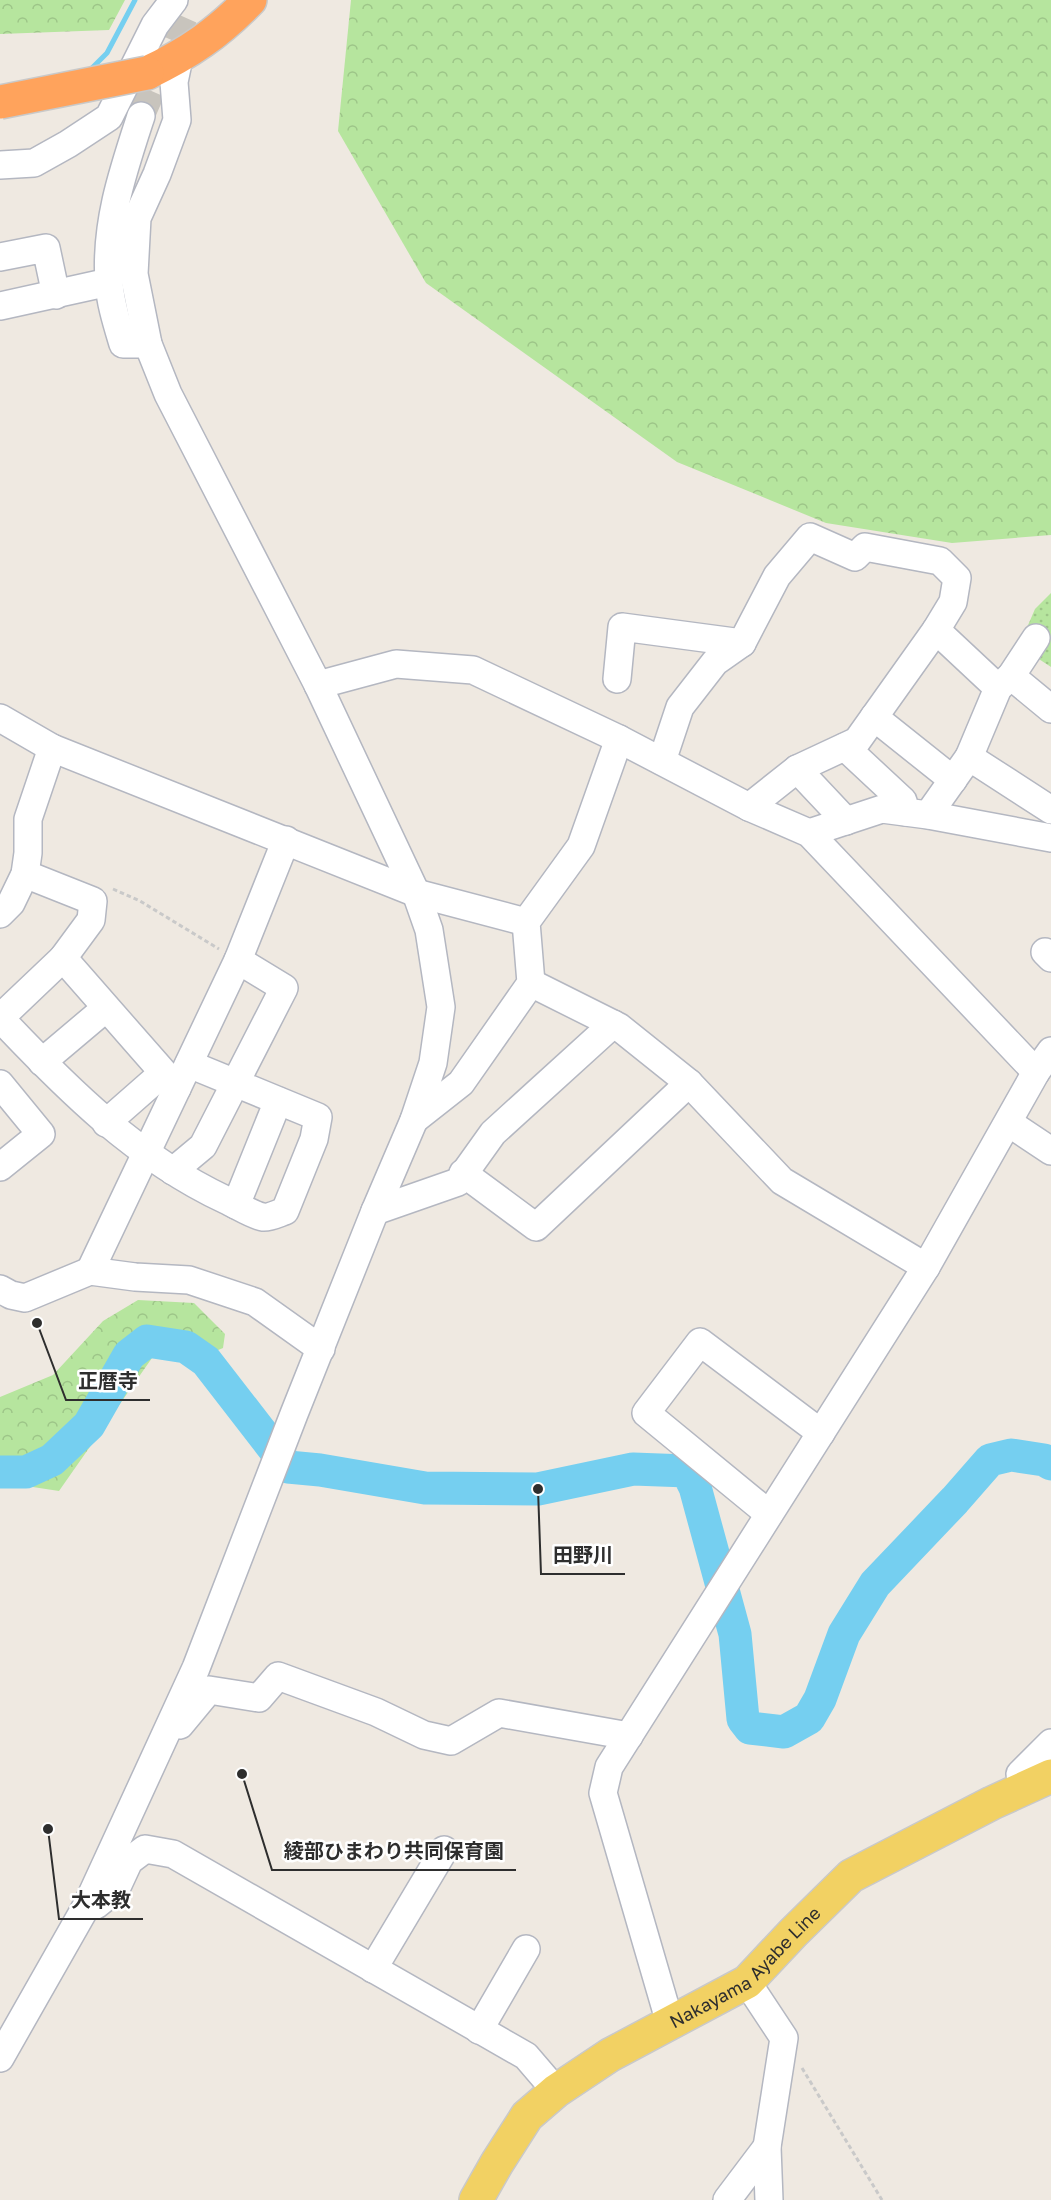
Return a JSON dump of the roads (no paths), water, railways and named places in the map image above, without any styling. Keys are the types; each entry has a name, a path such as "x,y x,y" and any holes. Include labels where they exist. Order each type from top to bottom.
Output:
{"highway":[{"path":"0,102 147,73 179,58 224,26 250,0"}],"main road":[{"name":"Nakayama Ayabe Line","path":"476,2200 527,2116 556,2091 610,2055 747,1982 851,1876 908,1845 1040,1781"}],"street":[{"path":"0,165 34,163 109,117 155,25 184,6"},
{"path":"0,2058 87,1905 196,1668 375,1211 414,1120 433,1063 441,1007 429,930 416,893 318,685 168,394 148,344 135,274 137,218 157,174 177,120 174,82 179,58"},
{"path":"141,116 117,190 110,233 109,282 123,344 148,344"},
{"path":"0,257 46,248 56,295"},
{"path":"0,306 109,282"},
{"path":"662,761 680,707 715,662 742,643 777,576 810,537 855,557 865,547 940,561 957,578 953,602 936,630 857,741 797,769 749,807"},
{"path":"617,679 622,627 742,643"},
{"path":"936,630 1004,682 1051,708"},
{"path":"916,814 953,780 969,757 1004,682 1036,638"},
{"path":"318,685 396,663 473,670 619,739 749,807 810,833 1044,1062 927,1267 609,1767 603,1793 670,2022"},
{"path":"874,717 953,780"},
{"path":"0,718 52,748 416,893 526,922"},
{"path":"414,1120 461,1083 531,983 526,922 581,846 619,739"},
{"path":"845,747 916,814"},
{"path":"0,914 11,903 25,874 28,853 28,819 52,748"},
{"path":"969,757 1051,810"},
{"path":"797,769 846,821"},
{"path":"810,833 882,809 1051,838"},
{"path":"106,1123 170,1081 189,1064 238,960 286,840"},
{"path":"25,874 93,901 91,920 63,958 0,1018 106,1123 146,1153 194,1185 263,1217 285,1211 314,1139 318,1117 189,1064"},
{"path":"63,958 170,1081"},
{"path":"173,1171 203,1146 284,988 238,960"},
{"path":"531,983 613,1024 689,1083 782,1181 927,1267"},
{"path":"42,1062 106,1008"},
{"path":"375,1211 458,1182 494,1134 613,1024"},
{"path":"90,1271 146,1153 170,1081"},
{"path":"463,1173 536,1227 689,1083"},
{"path":"0,1084 41,1134 0,1167"},
{"path":"236,1204 278,1101"},
{"path":"1009,1123 1051,1151"},
{"path":"0,1289 11,1295 26,1298 90,1271 135,1277 189,1280 255,1302 321,1349"},
{"path":"769,1514 646,1413 700,1342 821,1433"},
{"path":"162,1742 187,1718 209,1690 259,1698 278,1676 376,1712 424,1734 451,1741 499,1713 629,1736"},
{"path":"1040,1781 1020,1774 1051,1743"},
{"path":"87,1905 96,1905 116,1889 129,1861 145,1849 173,1854 526,2056 556,2091"},
{"path":"373,1968 444,1850"},
{"path":"479,2030 526,1949"},
{"path":"747,1982 784,2038 767,2147 769,2200"},
{"path":"728,2200 767,2147"}],"waterway":[{"path":"89,71 107,53 135,0"},
{"path":"0,1472 26,1472 52,1460 89,1425 129,1355 147,1341 186,1347 206,1361 288,1467 320,1470 425,1488 538,1489 633,1469 687,1471 695,1487 735,1634 743,1719 750,1728 784,1732 809,1718 820,1699 844,1634 875,1584 990,1460 1011,1455 1044,1460 1051,1464"}],"tunnel":[{"path":"141,116 184,17"}],"place":[{"name":"正暦寺","path":"37,1323"},
{"name":"田野川","path":"538,1489"},
{"name":"綾部ひまわり共同保育園","path":"242,1774"},
{"name":"大本教","path":"48,1829"}]}
